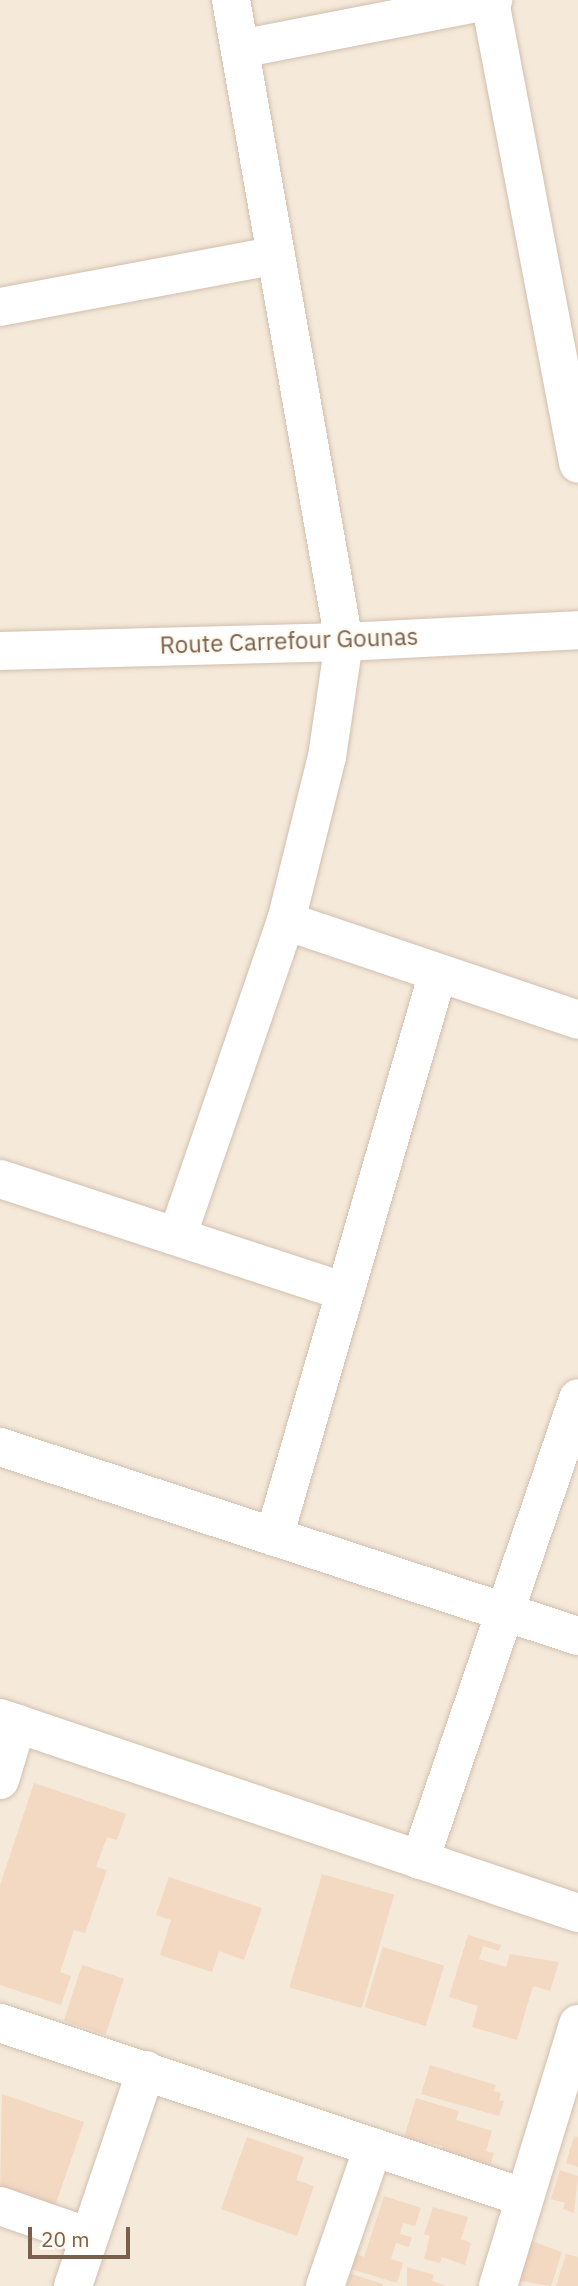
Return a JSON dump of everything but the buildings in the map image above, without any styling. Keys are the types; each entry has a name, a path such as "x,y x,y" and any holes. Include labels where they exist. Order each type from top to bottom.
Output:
{"street":[{"path":"178,1234 286,921 327,757 344,642 273,256 232,0"},
{"path":"240,49 491,0 578,464"},
{"path":"0,307 273,256"},
{"name":"Route Carrefour Gounas","path":"0,650 344,642 578,630"},
{"path":"286,921 437,976 578,1020"},
{"path":"274,1536 342,1291 437,976"},
{"path":"0,1179 178,1234 342,1291"},
{"path":"420,1860 577,1407"},
{"path":"0,1447 578,1636"},
{"path":"0,1780 9,1721 578,1913"},
{"path":"0,2023 525,2198"},
{"path":"498,2286 578,2024"},
{"path":"74,2286 146,2070"},
{"path":"325,2286 373,2147"},
{"path":"0,2206 89,2238"}],"shaded area":[{"path":"0,0 578,0 578,2286 0,2286"}]}
